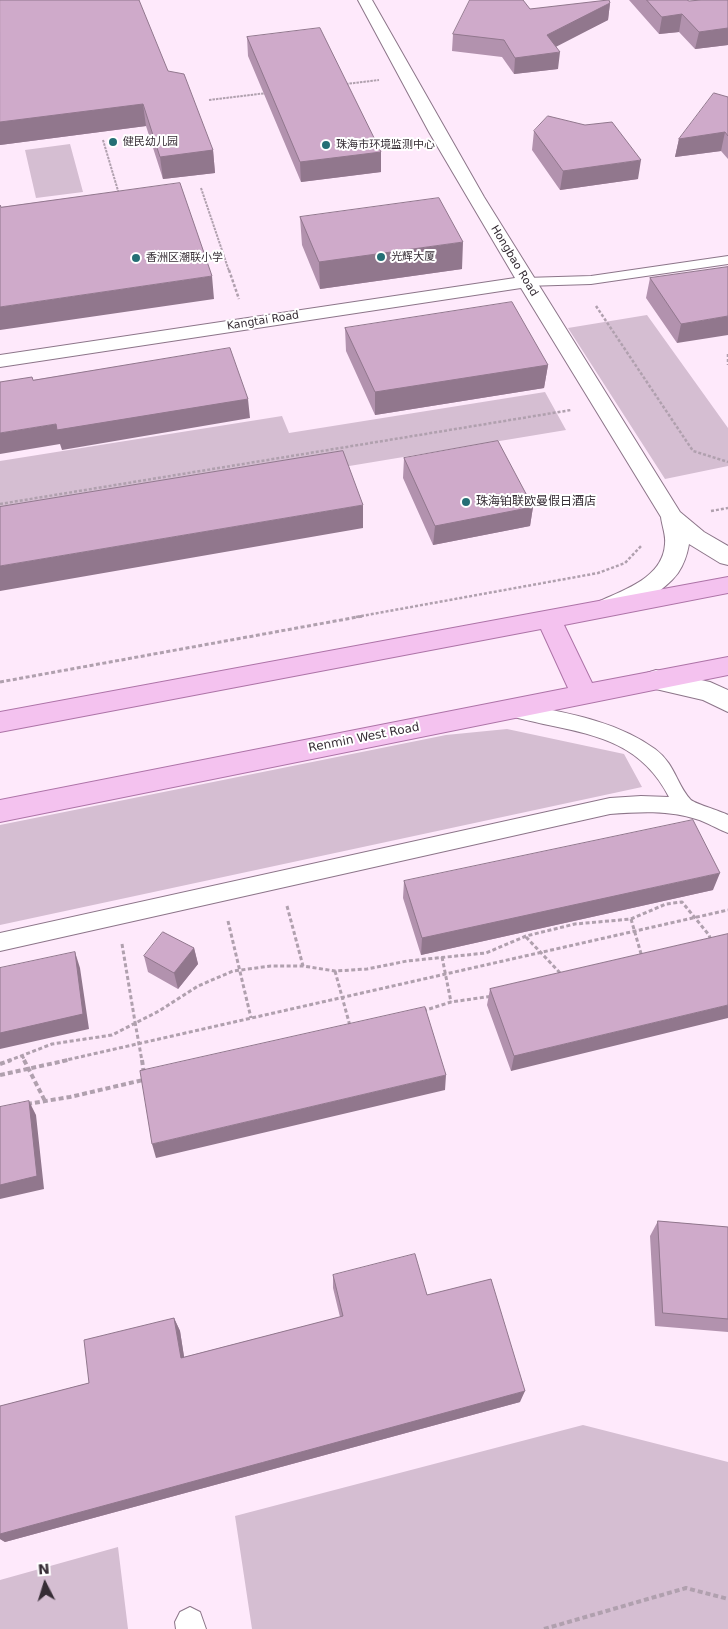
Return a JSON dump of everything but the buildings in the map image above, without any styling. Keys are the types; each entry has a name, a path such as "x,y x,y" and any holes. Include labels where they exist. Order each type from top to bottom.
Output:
{"main road":[{"path":"0,722 728,585"},
{"path":"549,618 584,694"},
{"name":"Renmin West Road","path":"0,811 728,666"}],"street":[{"name":"Hongbao Road","path":"365,0 406,77 525,282 672,517 696,538 728,557"},
{"name":"Kangtai Road","path":"0,361 525,282"},
{"name":"Hongbao Road","path":"609,607 658,582 673,563 677,544 672,517"},
{"path":"656,680 710,692 728,702"}],"lane":[{"path":"525,282 591,280 728,260"},
{"path":"510,709 562,720 616,736 650,756 667,776 683,806"},
{"path":"0,942 610,806 646,803 683,806 728,825"}],"path":[{"path":"337,85 406,77"},
{"path":"208,100 268,93"},
{"path":"103,140 120,199"},
{"path":"201,188 240,303"},
{"path":"596,306 692,451 728,462"},
{"path":"728,354 728,365"},
{"path":"0,504 602,404"},
{"path":"0,682 598,573 625,563 640,548 653,528 662,520 728,508"},
{"path":"280,879 303,966"},
{"path":"222,892 251,1018"},
{"path":"0,1064 52,1044 112,1035 159,1010 198,986 233,971 271,966 303,966 334,972 486,953 526,936 575,924 631,919 666,904 682,902 709,935 711,942 705,946"},
{"path":"0,1075 728,910"},
{"path":"18,1106 145,1080 117,916"},
{"path":"631,919 644,962"},
{"path":"526,936 564,978 556,981"},
{"path":"442,957 451,1002"},
{"path":"334,972 352,1033"},
{"path":"414,1014 451,1002 496,995"},
{"path":"22,1055 45,1101"},
{"path":"544,1629 686,1588 728,1600"}],"shaded area":[{"path":"70,144 83,192 36,198 25,150"},
{"path":"647,315 728,428 728,466 665,479 568,328"},
{"path":"545,392 566,430 0,524 0,461 282,416 289,433"},
{"path":"507,729 624,754 642,787 0,925 0,825 446,735"},
{"path":"583,1425 728,1462 728,1629 252,1629 235,1516"},
{"path":"118,1547 128,1629 0,1629 0,1580"}],"place":[{"name":"健民幼儿园","path":"113,142"},
{"name":"珠海市环境监测中心","path":"326,145"},
{"name":"光辉大厦","path":"381,257"},
{"name":"香洲区潮联小学","path":"136,258"},
{"name":"珠海铂联欧曼假日酒店","path":"466,502"}]}
